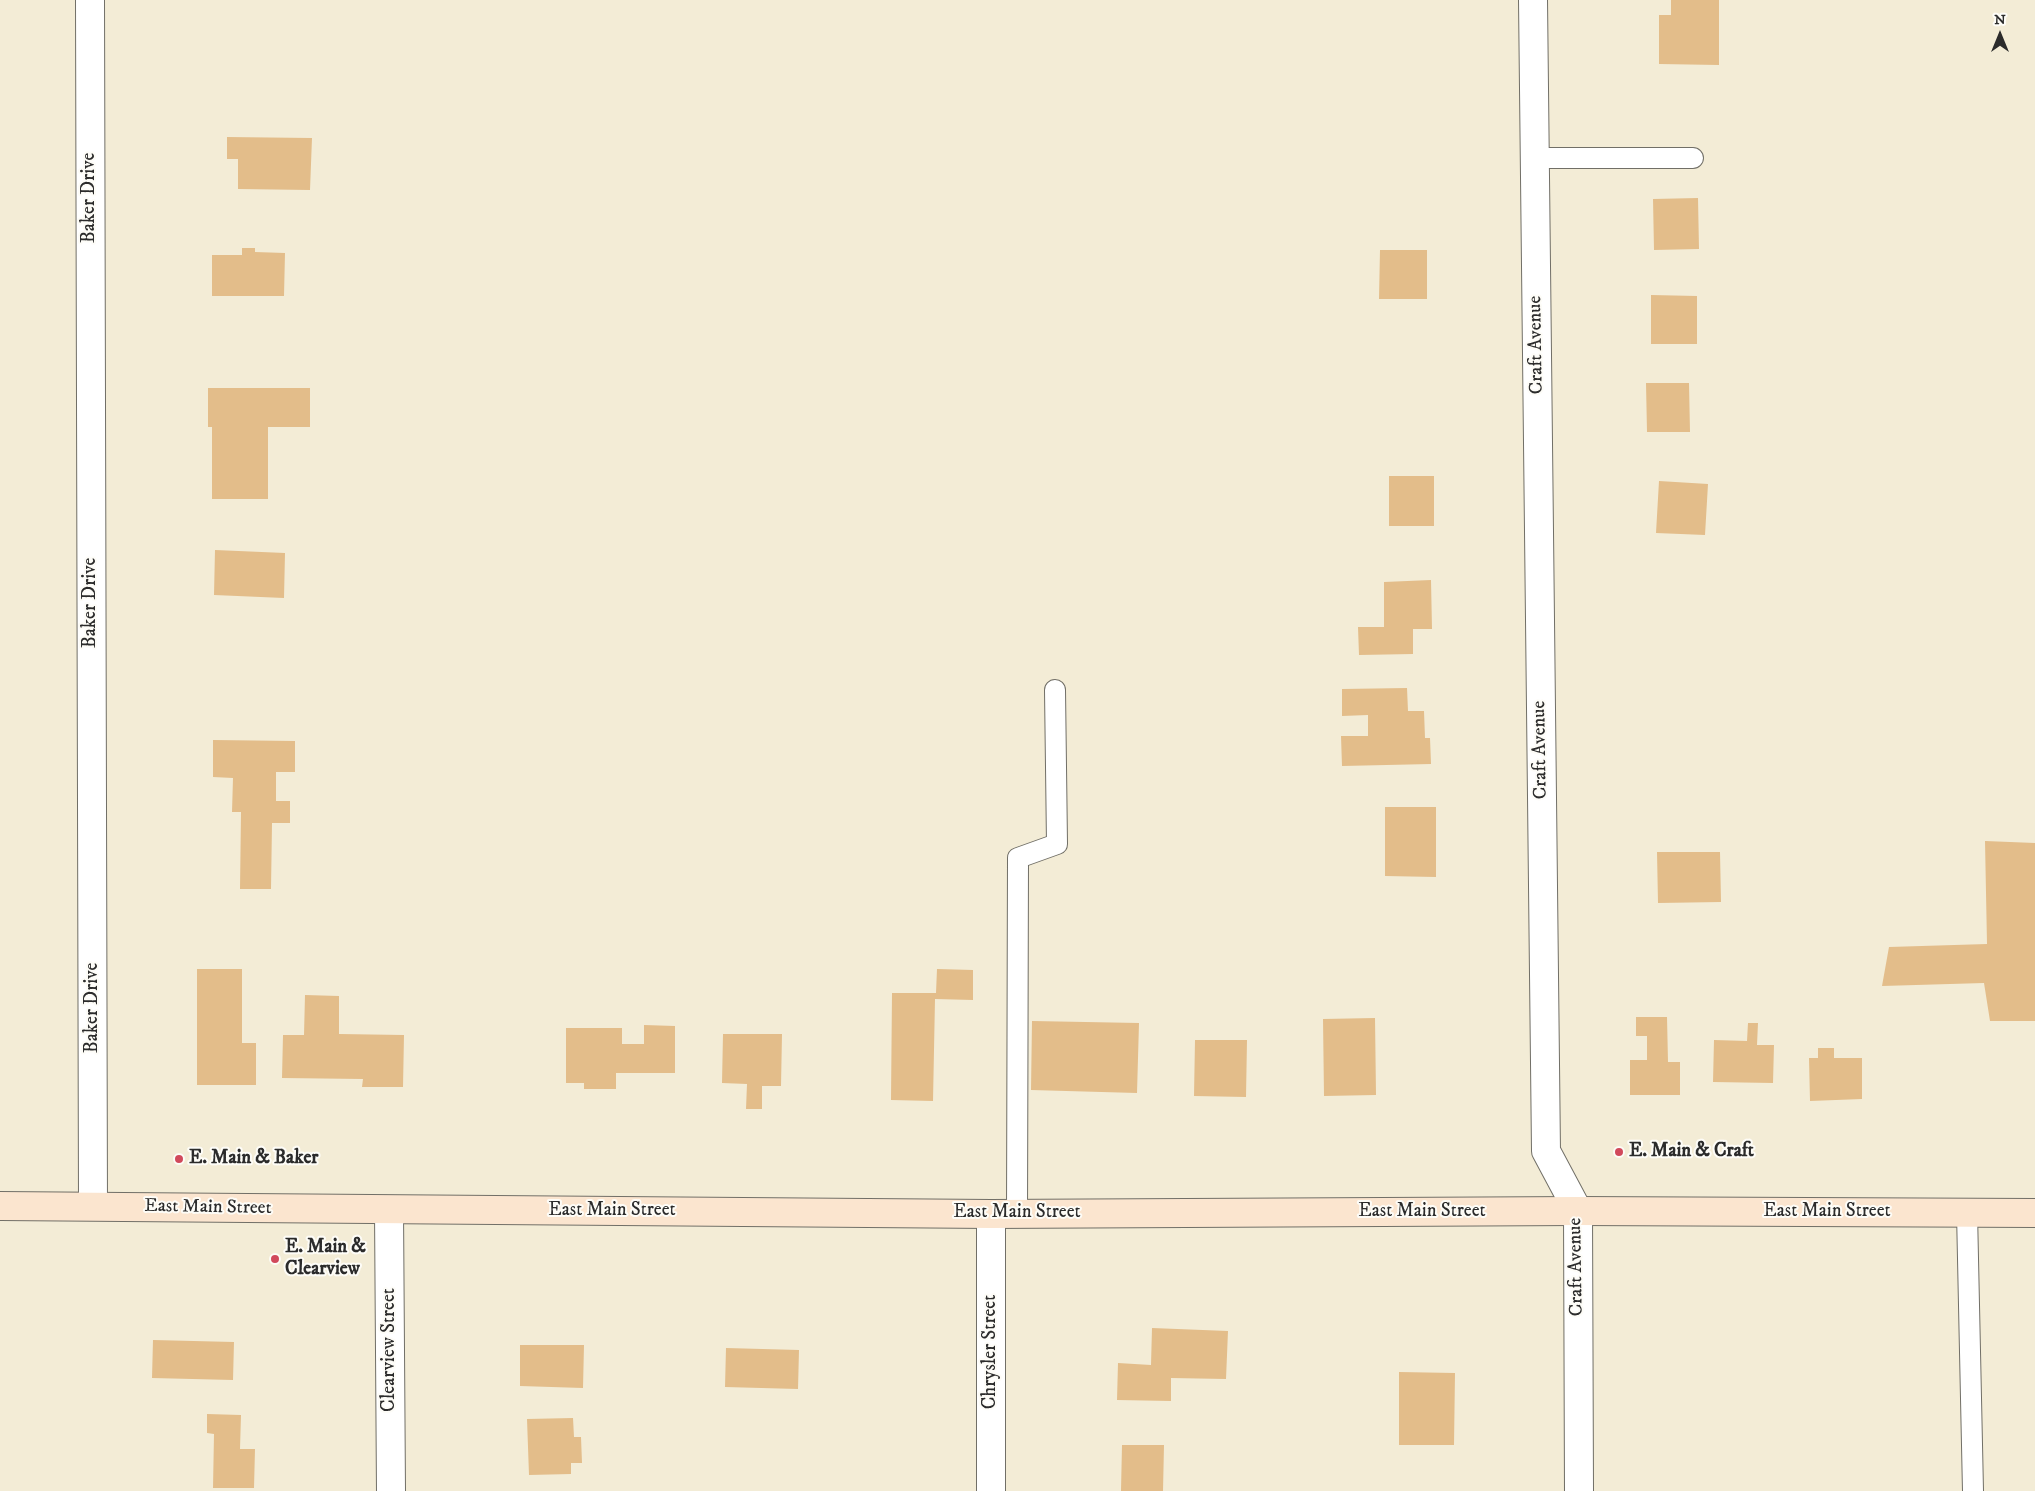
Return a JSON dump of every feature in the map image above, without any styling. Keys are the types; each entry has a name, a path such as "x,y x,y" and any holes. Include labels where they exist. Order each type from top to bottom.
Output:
{"street":[{"name":"Baker Drive","path":"90,0 93,1206"},
{"name":"Craft Avenue","path":"1533,0 1546,1151 1578,1211 1579,1491"},
{"name":"East Main Street","path":"0,1206 1004,1214 1578,1211 2035,1213"},
{"name":"Clearview Street","path":"389,1210 391,1491"},
{"name":"Chrysler Street","path":"991,1491 1004,1214"}],"lane":[{"path":"1535,158 1693,158"},
{"path":"1004,1214 1018,858 1057,844 1055,690"},
{"path":"1967,1212 1973,1491"}],"building":[{"path":"1671,0 1719,0 1719,65 1659,64 1659,15 1671,15"},
{"path":"227,137 312,138 310,190 238,189 238,159 227,159"},
{"path":"1698,198 1699,249 1654,250 1653,199"},
{"path":"242,248 255,248 255,252 285,253 284,296 212,296 212,255 242,255"},
{"path":"1380,250 1427,250 1427,299 1379,299"},
{"path":"1651,295 1697,296 1697,344 1651,344"},
{"path":"1646,383 1689,383 1690,432 1647,432"},
{"path":"208,388 310,388 310,427 268,427 268,499 212,499 212,427 208,427"},
{"path":"1389,476 1434,476 1434,526 1389,526"},
{"path":"1659,481 1708,484 1705,535 1656,533"},
{"path":"215,550 285,553 284,598 214,595"},
{"path":"1431,580 1432,629 1413,629 1413,654 1359,655 1358,627 1384,627 1384,582"},
{"path":"1407,688 1408,711 1424,711 1425,738 1430,738 1431,764 1342,766 1341,736 1368,736 1368,715 1342,716 1342,689"},
{"path":"213,740 295,741 295,772 276,772 276,801 290,801 290,823 272,823 271,889 240,889 241,812 232,812 233,778 213,777"},
{"path":"1385,807 1436,807 1436,877 1385,876"},
{"path":"1985,841 2035,843 2035,1021 1990,1021 1984,983 1882,986 1889,947 1987,944"},
{"path":"1657,852 1720,852 1721,902 1658,903"},
{"path":"197,969 242,969 242,1043 256,1043 256,1085 197,1085"},
{"path":"937,969 973,970 973,1000 935,999 933,1101 891,1100 892,993 936,993"},
{"path":"305,995 339,996 339,1034 404,1035 403,1087 362,1087 363,1079 282,1078 283,1035 304,1035"},
{"path":"1636,1017 1667,1017 1668,1062 1680,1062 1680,1095 1630,1095 1630,1060 1647,1060 1647,1036 1636,1036"},
{"path":"1375,1018 1376,1095 1324,1096 1323,1019"},
{"path":"1032,1021 1139,1023 1137,1093 1031,1090"},
{"path":"1748,1023 1758,1023 1757,1045 1774,1045 1773,1083 1713,1082 1714,1040 1747,1041"},
{"path":"644,1025 675,1026 675,1073 616,1073 616,1089 584,1089 584,1083 566,1083 566,1028 622,1028 622,1044 644,1044"},
{"path":"723,1034 782,1034 781,1086 762,1086 762,1109 746,1109 747,1084 722,1083"},
{"path":"1195,1040 1247,1040 1246,1097 1194,1096"},
{"path":"1818,1048 1834,1048 1834,1058 1862,1058 1862,1099 1810,1101 1809,1058 1818,1058"},
{"path":"1152,1328 1228,1331 1226,1379 1171,1378 1171,1401 1117,1400 1118,1363 1151,1365"},
{"path":"153,1340 234,1342 233,1380 152,1378"},
{"path":"520,1345 584,1345 583,1388 520,1386"},
{"path":"726,1348 799,1350 798,1389 725,1387"},
{"path":"1399,1372 1455,1373 1454,1445 1399,1445"},
{"path":"207,1414 241,1415 240,1449 255,1449 254,1488 213,1488 214,1434 207,1433"},
{"path":"573,1418 574,1437 581,1437 582,1463 571,1463 571,1474 529,1475 527,1419"},
{"path":"1122,1445 1164,1445 1163,1491 1121,1491"}],"place":[{"name":"E. Main & Craft","path":"1619,1152"},
{"name":"E. Main & Baker","path":"179,1159"},
{"name":"E. Main & Clearview","path":"275,1259"}]}
